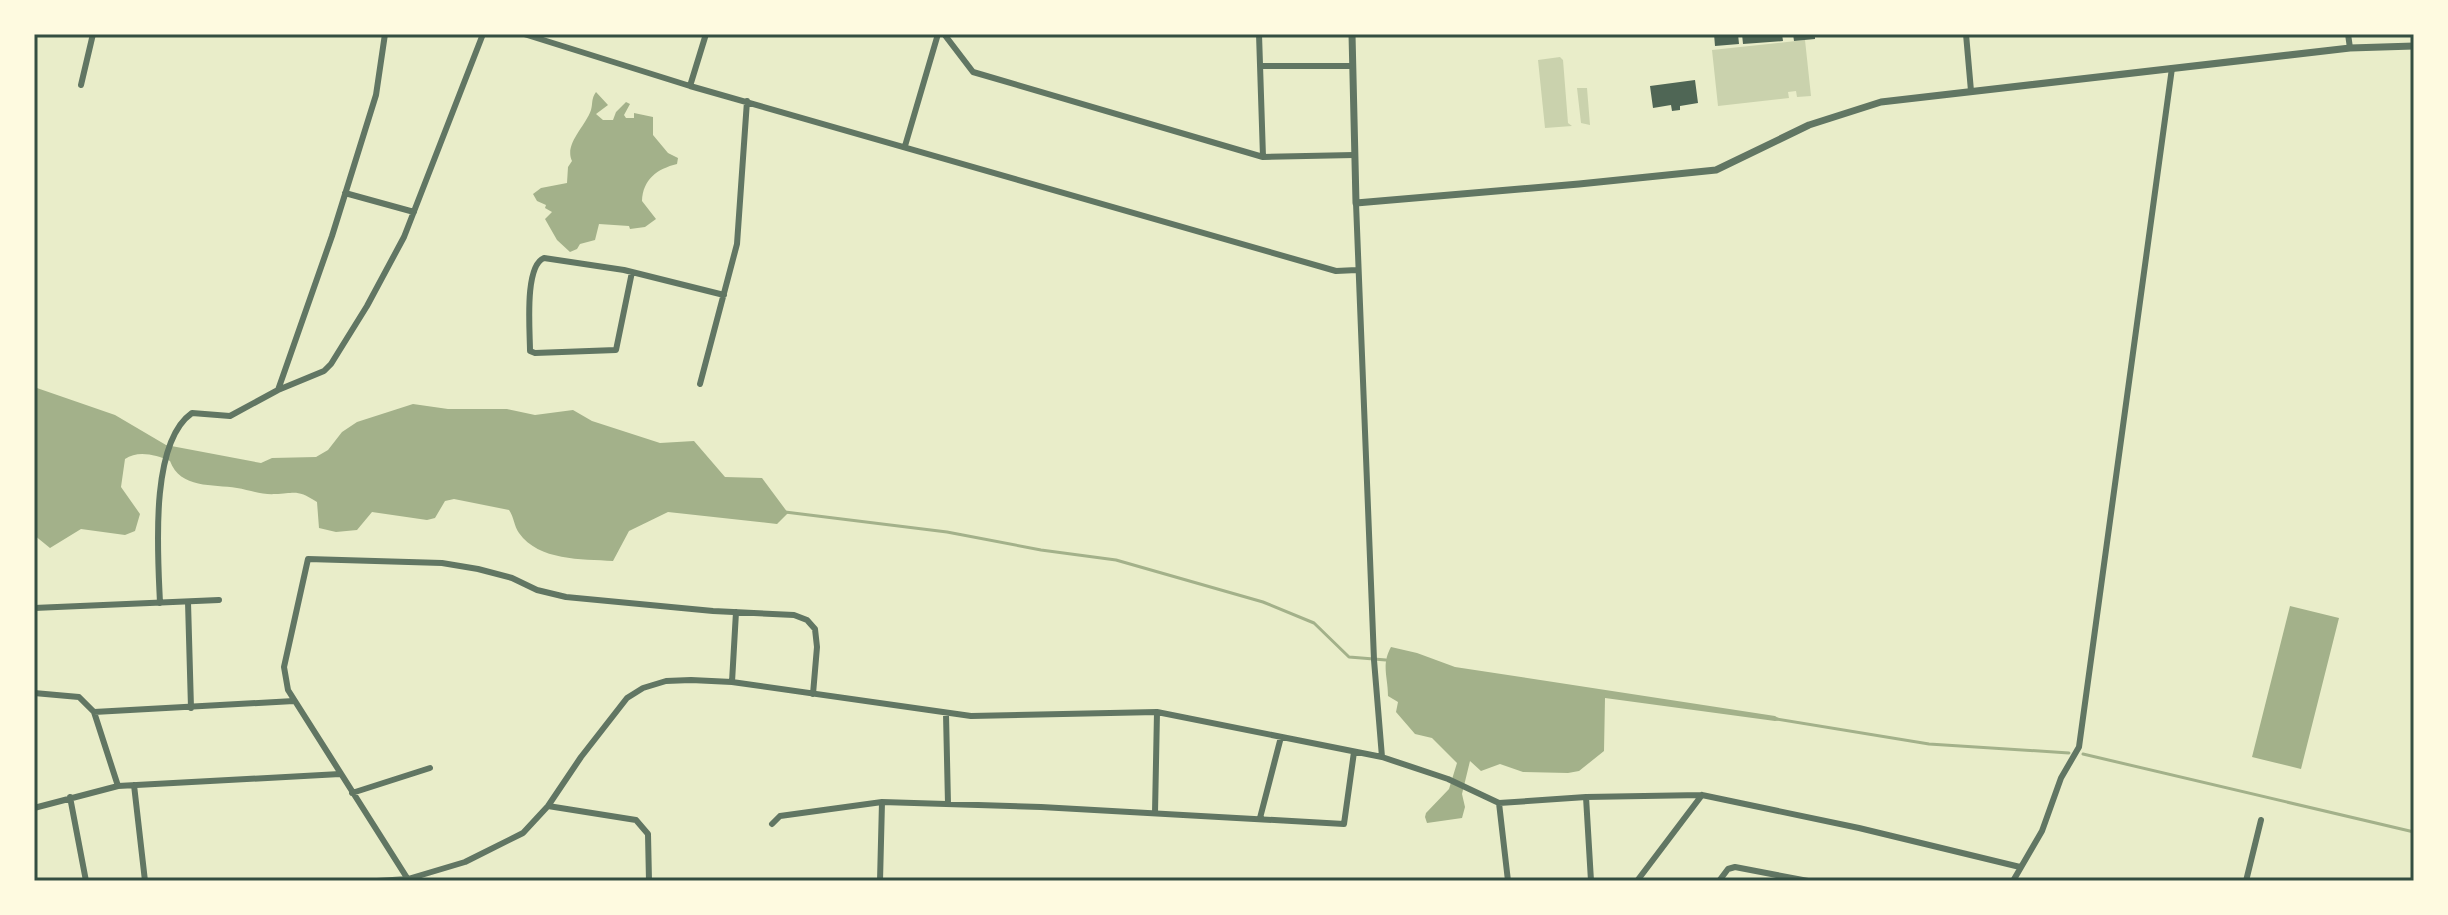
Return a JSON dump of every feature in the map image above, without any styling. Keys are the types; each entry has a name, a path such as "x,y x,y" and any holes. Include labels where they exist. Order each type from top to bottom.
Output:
{"street":[{"path":"81,85 93,34"},
{"path":"278,390 376,95 385,34"},
{"path":"160,603 157,527 166,460 179,427 192,413 230,416 278,390 324,371 331,364 391,262 414,212 483,34"},
{"path":"524,34 690,86 1336,271 1357,270"},
{"path":"690,86 706,34"},
{"path":"905,146 938,34"},
{"path":"944,34 973,72 1263,157 1354,155"},
{"path":"1259,34 1263,157"},
{"path":"1352,34 1357,270 1374,660 1382,757"},
{"path":"1966,34 1971,91"},
{"path":"2348,34 2350,48"},
{"path":"1356,203 1716,170 1833,116 1881,102 2350,48 2414,46"},
{"path":"1260,66 1353,66"},
{"path":"2013,881 2042,831 2066,766 2079,747 2172,68"},
{"path":"700,384 739,230 747,101"},
{"path":"345,193 414,212"},
{"path":"632,272 616,350 531,353 530,290 538,260 549,258 632,272 724,295"},
{"path":"409,880 288,690 284,667 308,559 442,563 512,578 537,590 566,597 794,615 812,624 815,629 817,647 813,694"},
{"path":"34,608 219,600"},
{"path":"188,602 191,708"},
{"path":"732,682 736,612"},
{"path":"377,881 409,880 465,862 523,833 548,806 627,698 643,688 666,681 691,680 732,682 971,716 1157,712 1382,757 1448,779 1499,803 1586,797 1702,795 1859,828 2020,867"},
{"path":"34,693 79,697 94,712 118,786"},
{"path":"94,712 294,701"},
{"path":"1155,813 1157,712"},
{"path":"946,714 948,804"},
{"path":"1260,818 1281,737"},
{"path":"772,824 780,816 882,802 1344,824 1354,752"},
{"path":"352,793 430,768"},
{"path":"34,808 118,786 340,774"},
{"path":"134,785 145,881"},
{"path":"1637,881 1702,795"},
{"path":"70,797 86,881"},
{"path":"1586,797 1591,881"},
{"path":"880,881 882,802"},
{"path":"1499,803 1508,881"},
{"path":"548,806 636,820 648,834 649,881"},
{"path":"2246,881 2261,820"},
{"path":"1719,881 1728,869 1735,867 1808,881"}],"shaded area":[{"path":"1805,40 1811,96 1797,97 1796,91 1788,92 1789,98 1718,106 1712,50"},
{"path":"1560,57 1563,60 1568,123 1572,126 1545,128 1538,60"},
{"path":"1577,88 1587,88 1590,125 1581,123"},
{"path":"596,92 608,105 596,114 603,120 613,120 626,102 630,104 624,115 626,118 634,118 634,113 653,117 653,135 668,153 678,158 677,164 657,172 645,187 642,201 656,219 645,227 630,229 629,226 599,224 595,240 580,244 570,252 557,240 545,219 552,212 533,194 541,188 567,183 568,167 572,161 571,148 591,110"},
{"path":"34,387 115,415 166,445 261,463 272,458 316,457 328,450 342,432 357,422 413,404 448,409 507,409 535,415 573,410 592,421 660,443 694,441 725,477 762,478 788,513 777,524 668,512 629,531 613,561 574,559 549,554 527,542 517,530 509,510 454,499 445,501 435,518 427,520 372,512 357,530 336,532 319,528 317,502 305,495 266,494 198,484 181,476 170,461 141,454 125,459 121,487 140,514 135,531 125,535 81,529 50,548 34,535"},
{"path":"2290,606 2339,618 2301,769 2252,757"},
{"path":"1391,647 1455,667 1775,716 1781,720 1605,698 1604,751 1579,771 1523,772 1500,764 1481,771 1470,761 1462,794 1465,807 1462,818 1427,823 1426,813 1449,789 1457,763 1432,738 1415,734 1396,712 1398,702 1388,696 1386,671"}],"building":[{"path":"1714,34 1738,34 1739,44 1715,46"},
{"path":"1742,34 1782,34 1783,41 1743,44"},
{"path":"1793,34 1815,34 1815,39 1794,41"},
{"path":"1695,80 1698,103 1680,106 1680,110 1672,111 1671,105 1653,108 1650,86"}],"waterway":[{"path":"785,512 947,532 1116,560 1263,602 1314,623 1349,657 1386,660"},
{"path":"1777,719 1929,744 2069,753"},
{"path":"2083,754 2414,832"}]}
